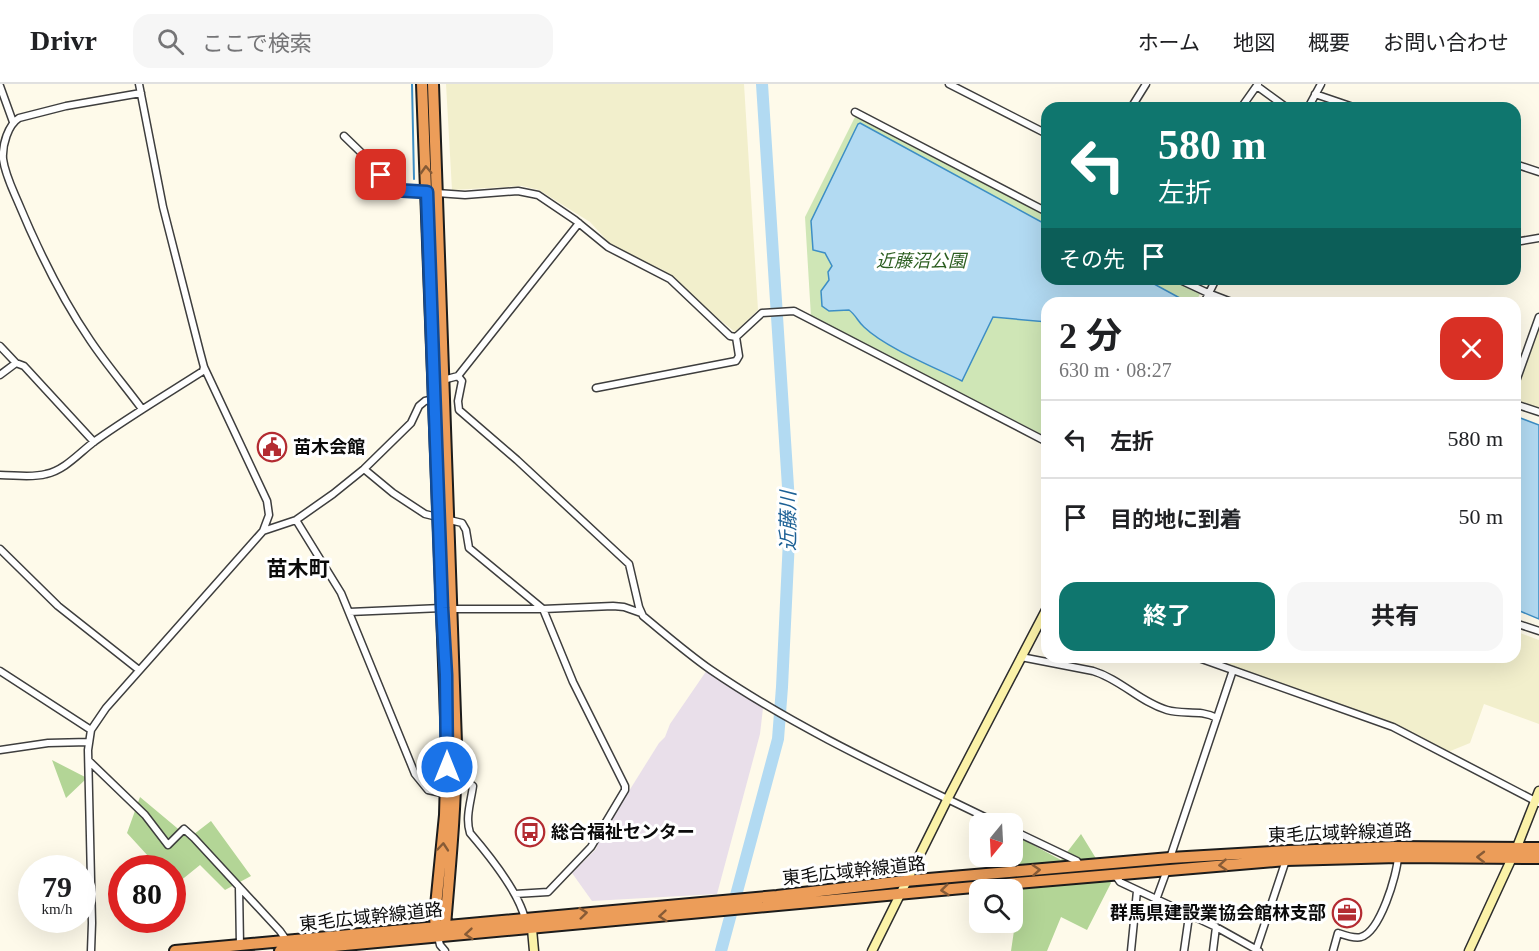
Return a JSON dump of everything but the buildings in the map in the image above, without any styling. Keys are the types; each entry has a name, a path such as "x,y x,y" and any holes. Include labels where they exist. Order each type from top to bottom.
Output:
{"highway":[{"path":"422,84 432,192 443,380 447,794 439,930"},
{"path":"433,84 435,399 444,518"},
{"path":"439,930 453,850 456,782 455,676 447,609"},
{"name":"東毛広域幹線道路","path":"175,951 439,930 532,929 905,881 1170,858 1383,848 1539,848"},
{"name":"東毛広域幹線道路","path":"747,903 900,894 1286,860 1398,857 1539,858"},
{"name":"東毛広域幹線道路","path":"280,951 525,919 723,906"}],"street":[{"path":"139,84 163,207 204,367 278,525"},
{"path":"949,84 1041,131"},
{"path":"1134,102 1145,84"},
{"path":"1311,102 1321,84"},
{"path":"1245,102 1257,85 1279,102"},
{"path":"0,86 13,122"},
{"path":"141,93 66,106 13,122 5,140 3,158 9,180 45,265 90,341 142,409"},
{"path":"1316,94 1339,102"},
{"path":"855,112 1041,209"},
{"path":"344,136 374,165 394,190 479,195 518,191 538,195 579,223 608,247 670,279 688,294 714,322 730,336 736,337"},
{"path":"1521,166 1539,172"},
{"path":"443,380 458,376 579,223"},
{"path":"1521,241 1539,238"},
{"path":"1190,285 1217,297"},
{"path":"1206,297 1213,285"},
{"path":"736,337 762,313 791,311 1041,439"},
{"path":"1521,367 1539,317"},
{"path":"596,388 736,361 739,356 736,337"},
{"path":"0,346 16,363 24,366 94,442"},
{"path":"0,375 16,363"},
{"path":"0,474 46,474 62,468 94,442 203,371 204,367"},
{"path":"458,376 462,381 458,401 459,410 526,468 629,564 641,613"},
{"path":"263,531 296,520 364,469 411,423 419,406 425,401 435,399"},
{"path":"1521,406 1539,412"},
{"path":"364,469 393,493 424,514 459,521 465,526 468,545 473,552 543,609 573,682 625,788 591,847 548,892 515,894"},
{"path":"91,951 89,742 91,730 106,708 263,531 270,510"},
{"path":"296,520 341,593 415,774 429,790 447,794"},
{"path":"0,549 58,606 139,670"},
{"path":"349,612 624,607 641,613 711,670 770,706 902,777 977,813"},
{"path":"872,951 905,881 1041,619"},
{"path":"1521,625 1539,631"},
{"path":"1021,657 1041,661"},
{"path":"1054,663 1103,674 1154,705 1169,711 1207,712 1217,718"},
{"path":"1213,663 1393,727 1537,802"},
{"path":"1170,858 1233,670"},
{"path":"0,671 91,730"},
{"path":"0,750 48,742 89,742"},
{"path":"89,761 145,815 168,844 184,829 239,886 280,931 287,942"},
{"path":"456,782 472,784 468,828 515,894 522,906 525,919"},
{"path":"1469,951 1537,802 1539,791"},
{"path":"1023,835 1077,861 1080,867"},
{"path":"1333,951 1338,933 1359,938 1372,928 1394,883 1398,857"},
{"path":"1115,874 1120,882 1215,927 1257,950 1286,860"},
{"path":"1156,900 1167,870"},
{"path":"239,886 240,946"},
{"path":"1131,951 1137,891"},
{"path":"1184,951 1189,916"},
{"path":"1213,951 1215,927"},
{"path":"532,929 534,951"},
{"path":"439,930 440,945 445,951"}],"shaded area":[{"path":"446,84 744,84 758,310 735,332 663,270 613,247 590,222 539,190 522,186 452,190"},
{"path":"1539,329 1539,409 1521,402 1521,380"},
{"path":"1521,633 1539,640 1539,724 1484,704 1470,743 1448,752 1389,722 1224,663 1521,663"},
{"path":"707,670 763,708 760,734 717,894 592,901 572,873 596,849 599,839 665,737 670,724"}],"green space":[{"name":"近藤沼公園","path":"855,117 859,117 1041,210 1041,285 1183,285 1200,294 1198,297 1041,297 1041,434 811,317 805,217"},
{"path":"52,760 87,778 66,798"},
{"path":"140,797 189,838 211,821 251,876 225,890 200,865 186,876 186,855 147,855 127,833"},
{"path":"1081,834 1111,883 1087,930 1061,917 1047,951 1011,951 1014,933 1023,933 1023,879 989,879 992,867 1023,867 1023,839 1061,860"}],"water":[{"name":"近藤沼公園","path":"860,123 1041,222 1041,285 1156,285 1178,297 1041,297 1041,321 993,317 962,381 897,350 873,335 849,310 829,311 822,306 821,291 829,280 828,272 832,266 825,253 813,250 811,221"},
{"path":"1521,418 1539,425 1539,619 1521,612"}],"waterway":[{"path":"412,84 414,179"},
{"name":"近藤川","path":"721,951 778,739 790,518 762,84"}],"place":[{"name":"苗木会館","path":"272,447"},
{"name":"総合福祉センター","path":"530,832"},
{"name":"群馬県建設業協会館林支部","path":"1347,913"}],"district":[{"name":"苗木町","path":"298,569"}],"route":[{"path":"381,175 394,190 427,192 446,675 447,767"}]}
